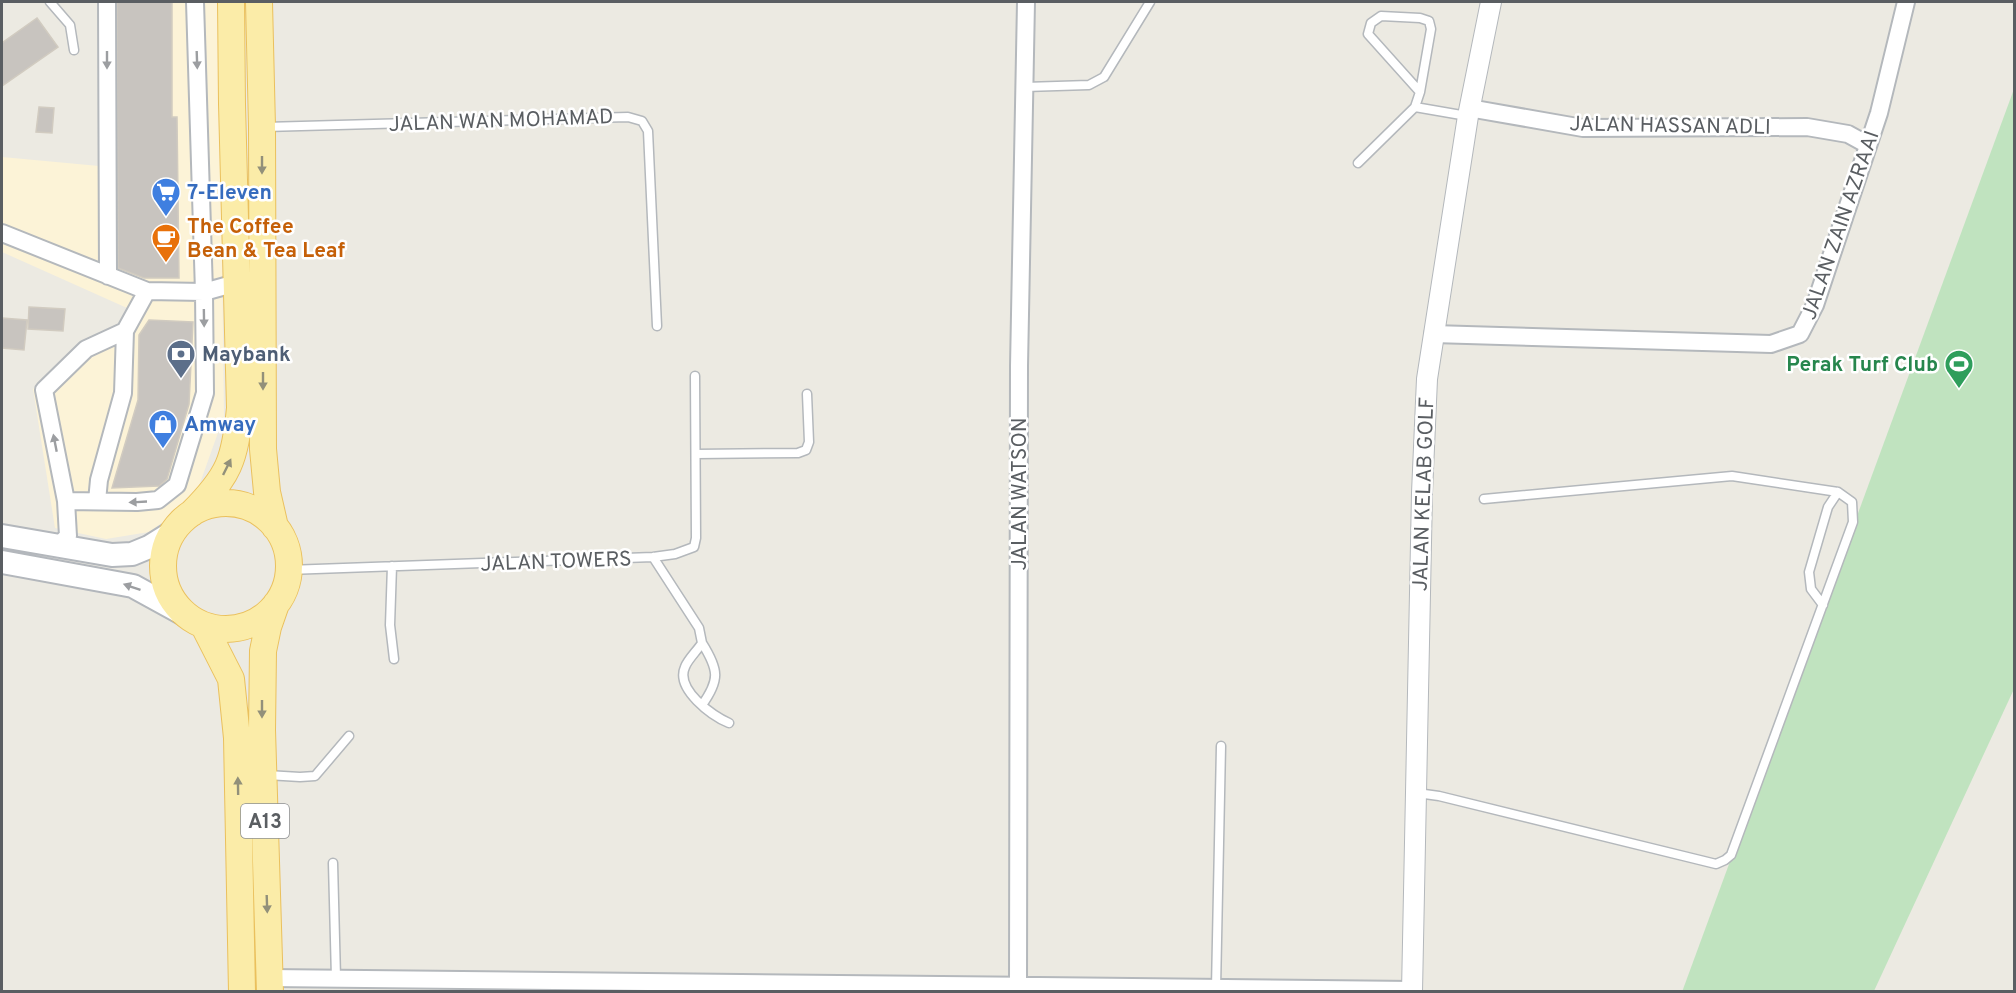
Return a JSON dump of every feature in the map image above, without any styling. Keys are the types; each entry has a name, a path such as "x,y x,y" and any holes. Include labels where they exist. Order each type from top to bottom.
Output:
{"main road":[{"name":"A13","path":"231,2 240,408 237,442 229,467 212,493 173,532 166,548 163,566 165,584 172,600 194,620 231,679 237,738 242,992"},
{"name":"A13","path":"259,2 262,127 263,449 267,492 275,527"},
{"name":"A13","path":"192,513 209,506 227,503 245,506 262,515 275,527 283,540 287,555 288,570 285,588 268,627 263,651 263,775 269,985"},
{"path":"2,536 112,555 132,554 149,547 173,532"},
{"path":"2,562 133,586 194,620 224,630 244,627 262,618 277,603"}],"street":[{"path":"107,2 108,276"},
{"path":"66,501 158,500 177,485 205,393 195,2"},
{"name":"JALAN WATSON","path":"1018,986 1019,366 1026,2"},
{"name":"JALAN KELAB GOLF","path":"1413,991 1422,493 1427,379 1469,112 1491,2"},
{"name":"JALAN ZAIN AZRAAI","path":"1433,334 1771,344 1800,334 1815,304 1879,113 1906,2"},
{"name":"JALAN HASSAN ADLI","path":"1469,112 1583,128 1807,127 1848,134 1868,145"},
{"path":"2,233 147,291 204,292 236,283"},
{"path":"97,501 99,480 123,393 125,331 147,291"},
{"path":"53,545 62,542 68,536 66,501 44,390 86,349 125,331"},
{"path":"66,501 78,539 84,550"},
{"path":"269,985 336,978 679,987 1018,986 1413,991"}],"lane":[{"path":"50,2 70,25 74,50"},
{"path":"1025,87 1089,86 1104,77 1150,2"},
{"path":"1358,163 1415,107 1420,92 1431,29 1429,21 1420,18 1381,16 1371,23 1368,34 1420,92"},
{"path":"1415,107 1469,112"},
{"name":"JALAN WAN MOHAMAD","path":"262,127 628,117 642,121 648,131 657,326"},
{"path":"653,557 675,554 694,546 696,538 695,376"},
{"path":"696,454 798,453 806,450 808,442 807,394"},
{"path":"1416,793 1440,796 1716,864 1725,860 1731,855 1853,522 1852,502 1838,492 1732,476 1484,499"},
{"path":"1823,605 1811,589 1809,572 1828,507 1838,492"},
{"name":"JALAN TOWERS","path":"288,570 653,557 699,628 702,643 715,672 713,689 702,705"},
{"path":"392,566 390,625 394,659"},
{"path":"702,643 685,666 683,676 688,690 702,705 717,718 729,723"},
{"path":"263,775 315,776 349,736"},
{"path":"1216,988 1221,746"},
{"path":"333,863 336,978"}],"shaded area":[{"path":"98,2 219,2 224,416 194,500 149,532 106,539 55,528 33,389 136,312 2,252 2,157 99,166"}],"green space":[{"name":"Perak Turf Club","path":"2014,89 2014,689 1874,991 1682,992"}],"building":[{"path":"117,2 172,2 172,117 177,117 179,278 144,278 118,268"},
{"path":"37,18 58,47 2,86 2,43"},
{"path":"39,107 54,108 52,133 36,132"},
{"path":"29,307 65,309 63,331 28,329"},
{"path":"2,318 27,320 24,350 2,348"},
{"path":"149,320 193,322 189,404 167,479 159,486 112,488 138,400 139,335"}],"place":[{"name":"7-Eleven","path":"166,218"},
{"name":"The Coffee Bean & Tea Leaf","path":"166,264"},
{"name":"Maybank","path":"181,380"},
{"name":"Perak Turf Club","path":"1959,390"},
{"name":"Amway","path":"163,450"}]}
